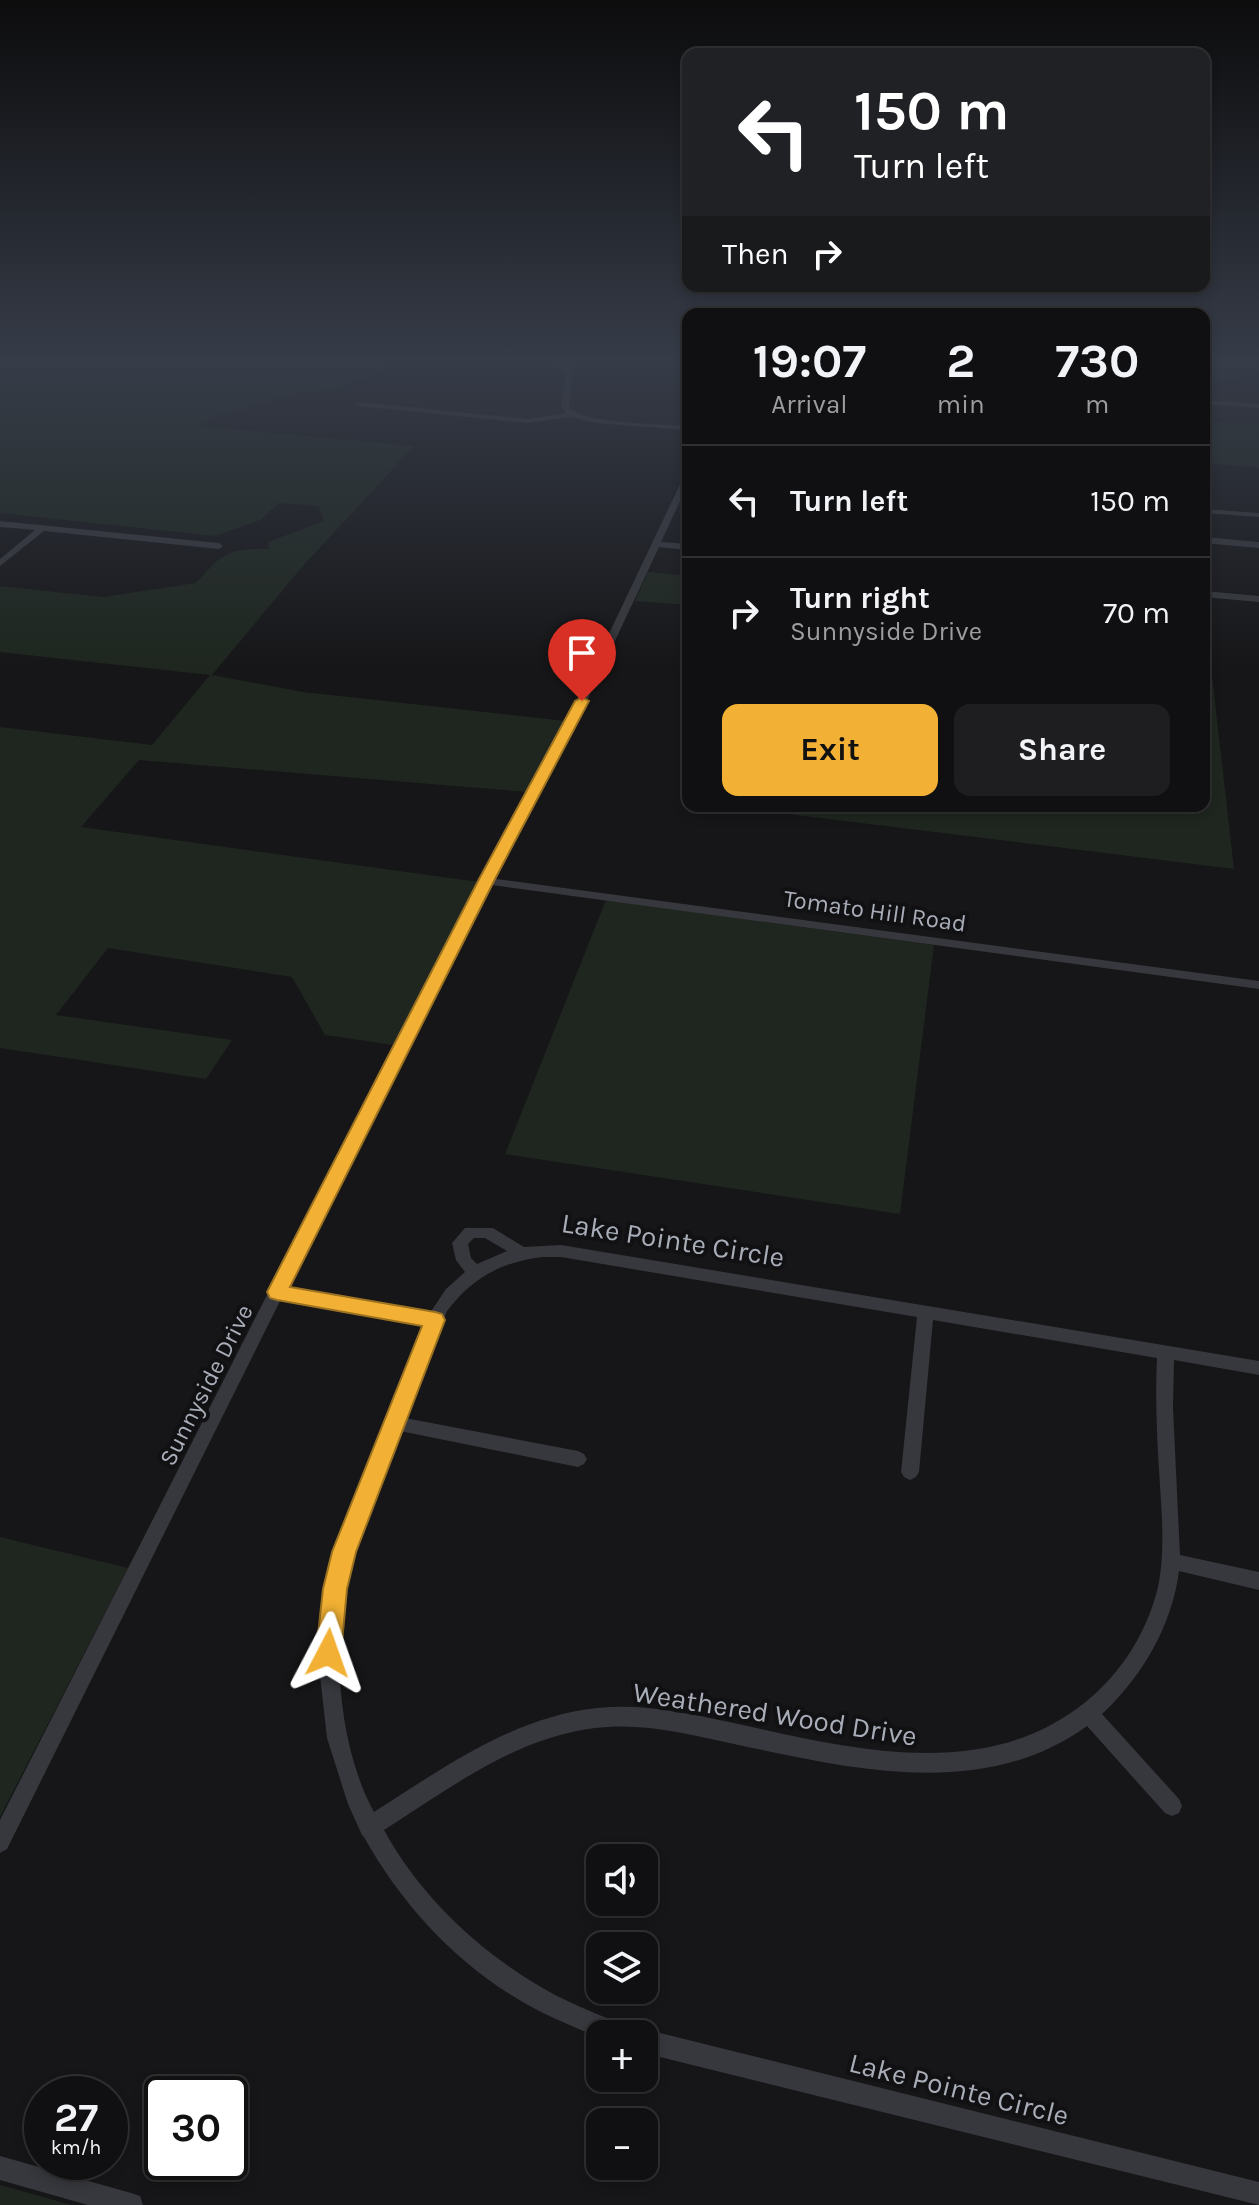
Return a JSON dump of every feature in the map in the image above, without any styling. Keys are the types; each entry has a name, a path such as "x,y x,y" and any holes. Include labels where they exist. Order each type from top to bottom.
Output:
{"street":[{"name":"Sunnyside Drive","path":"0,1842 486,881 571,724 682,489"},
{"path":"1210,511 1259,515"},
{"path":"0,524 219,546"},
{"path":"0,563 41,529"},
{"path":"1210,541 1258,548"},
{"path":"657,544 682,546"},
{"path":"1210,595 1259,599"},
{"name":"Tomato Hill Road","path":"486,881 1259,985"},
{"path":"474,1271 460,1252 460,1243 470,1232 488,1232 521,1253"},
{"name":"Lake Pointe Circle","path":"586,2021 554,2008 490,1970 448,1934 416,1899 369,1828 343,1762 332,1714 329,1633 344,1552 435,1320 450,1293 474,1271 521,1253 561,1251 1259,1368"},
{"path":"277,1292 435,1320"},
{"path":"910,1472 926,1312"},
{"name":"Weathered Wood Drive","path":"369,1828 502,1746 534,1732 595,1718 667,1719 874,1762 915,1766 954,1764 1024,1748 1058,1733 1089,1714 1124,1678 1139,1656 1166,1589 1171,1561 1166,1352"},
{"path":"394,1423 578,1459"},
{"path":"1171,1561 1259,1581"},
{"path":"1089,1714 1172,1806"},
{"name":"Lake Pointe Circle","path":"658,2044 1259,2194"},
{"path":"0,2168 131,2205"}],"shaded area":[{"path":"0,462 399,462 302,567 212,675 303,692 566,721 527,792 139,760 81,827 479,882 394,1045 325,1035 292,977 108,948 56,1015 232,1040 206,1079 0,1048 0,727 152,745 210,675 0,652 0,586 103,597 196,583 227,554 269,549 268,542 324,521 319,506 279,503 260,520 215,536 0,513"},
{"path":"1210,462 1259,462 1259,468 1210,464"},
{"path":"648,572 682,575 682,605 635,601"},
{"path":"1210,658 1234,869 772,812 1210,812"},
{"path":"606,900 934,945 900,1214 505,1154"},
{"path":"0,1537 128,1568 0,1817"},
{"path":"0,2185 72,2205 0,2205"}],"route":[{"path":"328,1653 335,1589 344,1552 435,1320 277,1292 486,881 582,701"}]}
